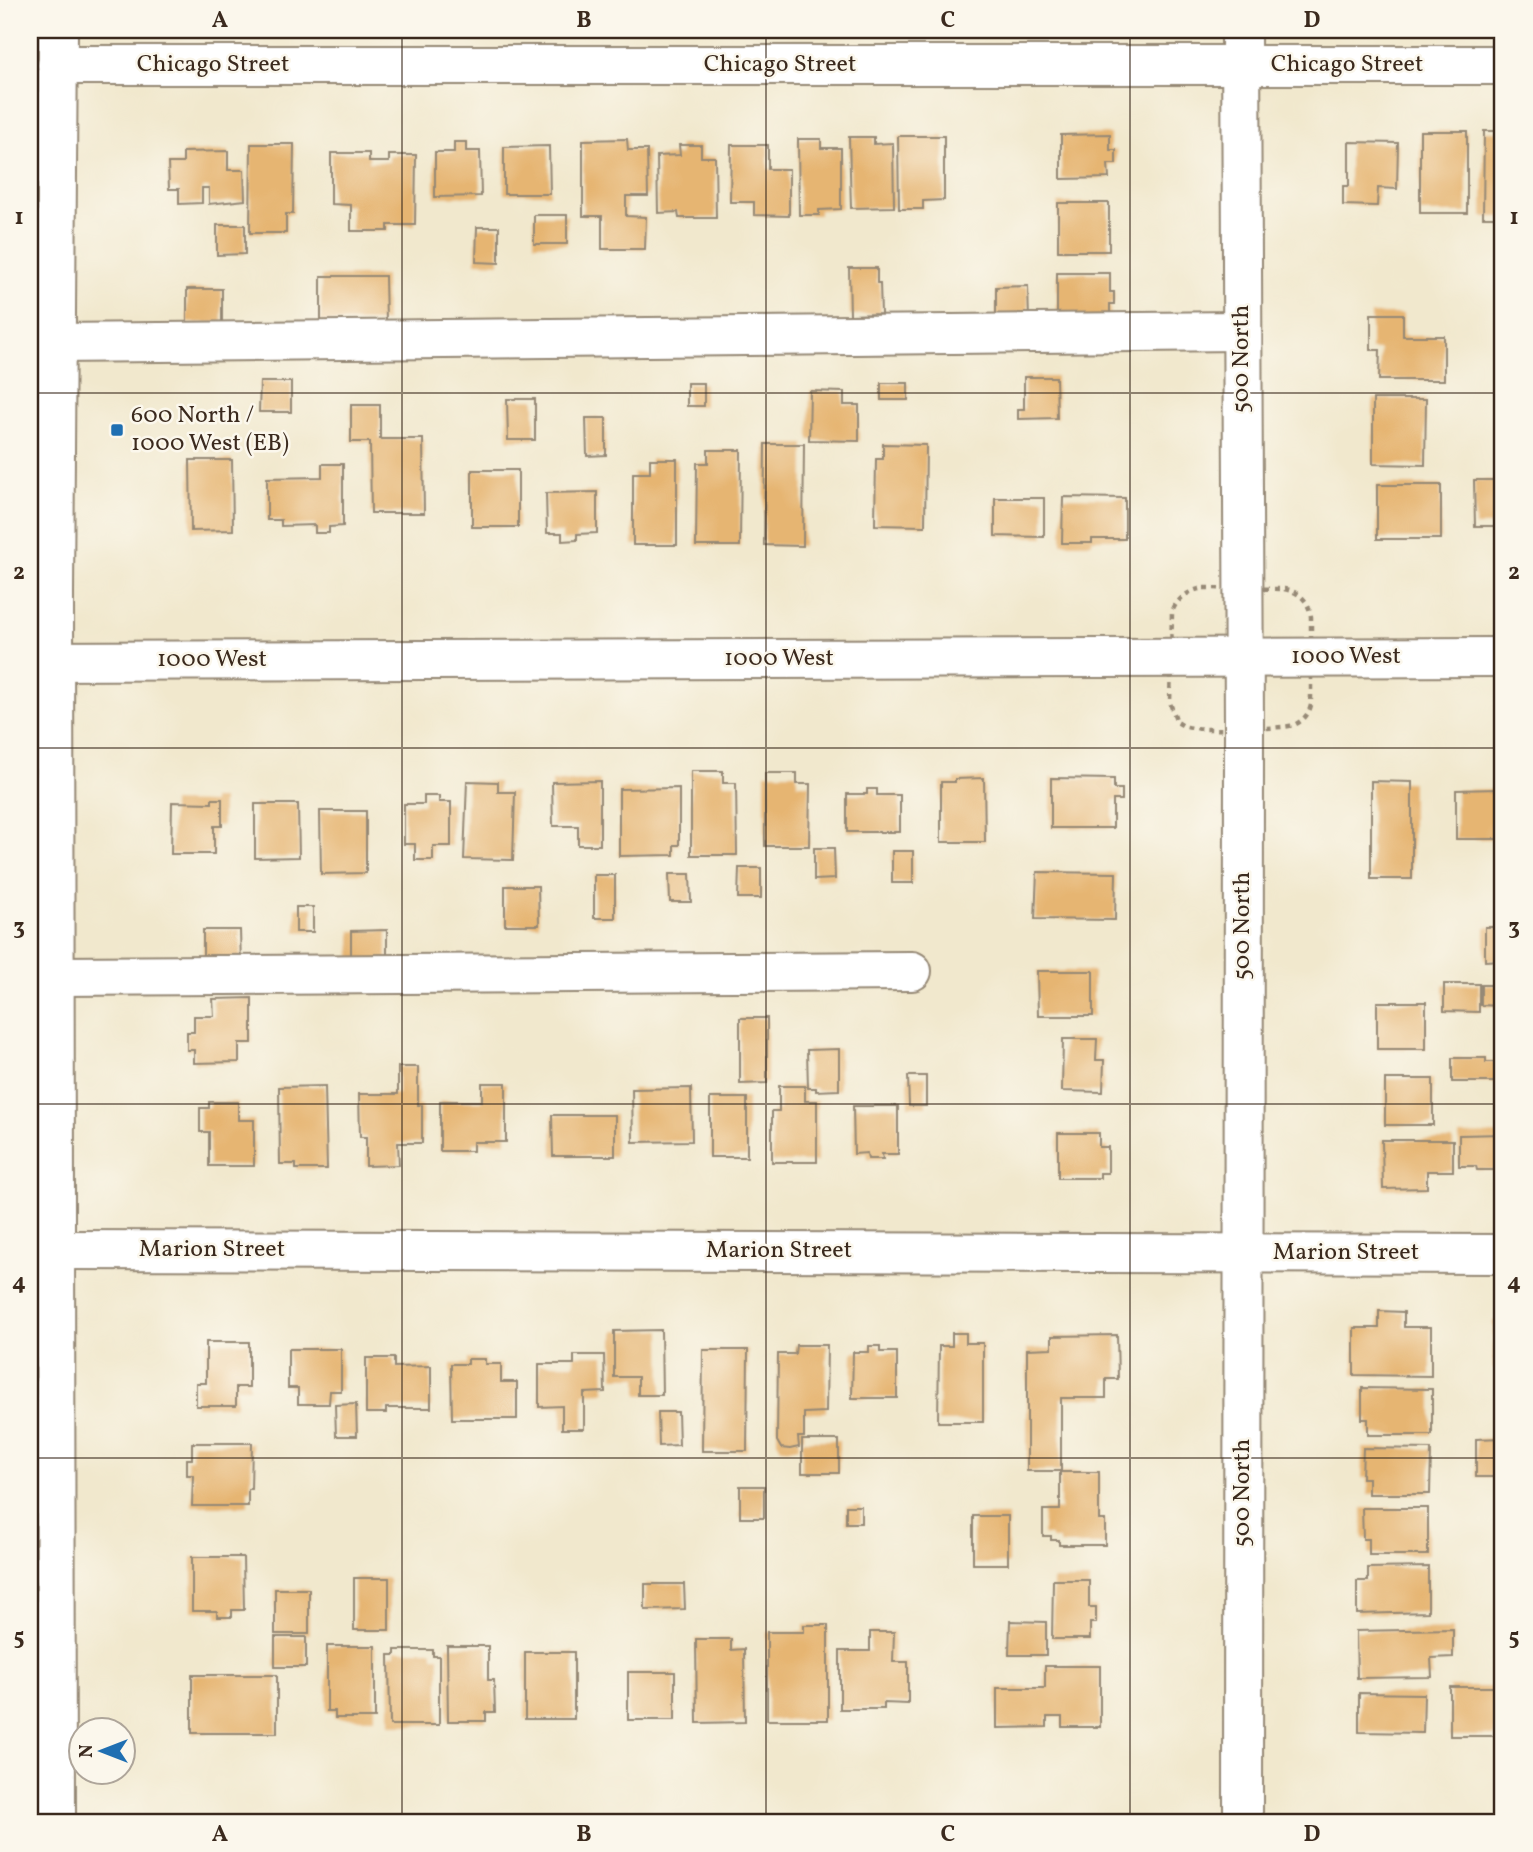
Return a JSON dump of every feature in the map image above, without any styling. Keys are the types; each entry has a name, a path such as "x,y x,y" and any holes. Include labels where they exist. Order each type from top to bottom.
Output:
{"street":[{"name":"Chicago Street","path":"57,47 1241,47 1503,65"},
{"path":"56,1822 56,976 42,661 55,343 57,47"},
{"name":"500 North","path":"1241,47 1242,1822"},
{"path":"55,343 1241,331"},
{"name":"1000 West","path":"42,661 1503,657"},
{"path":"56,976 912,971"},
{"name":"Marion Street","path":"55,1250 1503,1254"}],"building":[{"path":"1420,131 1467,131 1467,213 1420,213"},
{"path":"1484,131 1503,131 1503,217 1483,217"},
{"path":"1110,134 1110,150 1116,150 1116,164 1108,164 1109,178 1061,179 1061,135"},
{"path":"898,136 944,136 944,200 923,201 923,209 899,209"},
{"path":"849,137 874,137 874,144 893,143 894,207 851,208"},
{"path":"627,139 628,150 647,150 648,196 626,196 626,216 646,217 645,249 602,249 602,216 583,216 583,140"},
{"path":"798,139 821,139 821,148 841,148 841,209 819,210 819,215 799,215"},
{"path":"454,142 466,142 466,151 480,151 481,196 435,197 435,152 454,152"},
{"path":"1349,142 1398,143 1397,189 1378,188 1377,206 1343,205 1343,186 1349,186"},
{"path":"251,144 294,144 293,214 286,214 286,233 250,233"},
{"path":"679,145 701,145 701,157 715,157 716,218 679,218 678,212 658,213 657,156 680,155"},
{"path":"731,145 768,145 768,169 789,169 789,216 754,215 754,202 730,202"},
{"path":"549,146 550,194 504,194 504,147"},
{"path":"228,151 228,170 244,170 245,200 209,204 209,188 202,188 202,203 179,204 179,189 169,189 168,163 183,163 183,152"},
{"path":"331,153 369,153 369,162 389,162 389,155 416,155 415,225 388,225 388,231 351,231 351,205 331,204"},
{"path":"1058,203 1109,203 1109,251 1058,251"},
{"path":"534,215 567,215 567,244 534,244"},
{"path":"217,225 245,225 245,254 217,255"},
{"path":"477,227 499,227 499,263 476,262"},
{"path":"849,268 877,268 881,314 850,315"},
{"path":"1057,273 1110,273 1110,292 1114,292 1114,304 1110,304 1110,321 1057,321"},
{"path":"321,276 385,276 386,322 321,322"},
{"path":"1028,286 1029,320 996,320 996,287"},
{"path":"187,289 222,289 222,323 187,323"},
{"path":"1371,314 1403,314 1403,336 1444,336 1444,380 1379,380 1380,350 1371,350"},
{"path":"1024,377 1056,377 1057,418 1018,419 1018,409 1024,409"},
{"path":"260,382 291,382 291,412 259,412"},
{"path":"687,383 704,383 704,406 687,406"},
{"path":"881,383 908,383 908,400 881,400"},
{"path":"810,391 844,392 844,405 859,405 859,441 809,440"},
{"path":"507,399 535,399 535,440 508,440"},
{"path":"1373,399 1426,399 1425,465 1373,464"},
{"path":"351,405 380,405 380,439 423,439 424,513 371,513 370,442 351,442"},
{"path":"586,418 606,418 606,455 587,456"},
{"path":"765,444 804,444 803,546 764,545"},
{"path":"883,444 926,445 925,526 875,525 876,459 883,459"},
{"path":"708,450 741,450 740,546 696,546 697,463 708,463"},
{"path":"650,459 677,459 677,545 633,545 633,473 650,473"},
{"path":"190,460 232,460 233,530 191,531"},
{"path":"322,464 343,464 343,526 329,527 329,533 315,533 315,525 281,526 281,520 267,520 267,478 322,477"},
{"path":"472,470 518,470 518,527 472,527"},
{"path":"1474,480 1503,480 1503,526 1475,526"},
{"path":"1377,485 1441,485 1441,539 1377,539"},
{"path":"597,492 597,533 577,534 577,540 562,541 562,533 547,533 546,493"},
{"path":"1063,497 1125,498 1125,539 1062,543"},
{"path":"995,498 1044,498 1044,537 995,536"},
{"path":"691,771 723,771 723,783 736,783 737,855 691,855"},
{"path":"765,773 797,773 797,784 810,784 809,846 765,846"},
{"path":"984,778 985,842 941,842 941,782"},
{"path":"1051,778 1114,779 1114,789 1122,789 1122,800 1113,800 1113,828 1051,828"},
{"path":"467,781 498,782 498,792 515,792 513,860 464,859"},
{"path":"600,781 600,845 578,845 578,826 553,826 552,782"},
{"path":"1371,781 1412,782 1412,879 1371,879"},
{"path":"679,788 679,845 674,845 674,855 619,856 619,789"},
{"path":"867,789 877,789 877,795 900,795 900,832 847,832 847,794 867,794"},
{"path":"1499,789 1499,839 1456,839 1456,790"},
{"path":"424,796 439,796 439,802 451,802 451,846 433,846 433,860 415,860 415,844 404,844 404,804 424,804"},
{"path":"212,799 222,799 222,826 214,826 214,854 171,854 172,802 212,803"},
{"path":"255,804 298,804 299,857 255,858"},
{"path":"320,811 366,811 366,873 321,874"},
{"path":"814,848 834,848 835,879 814,880"},
{"path":"892,851 913,851 913,883 892,883"},
{"path":"739,868 761,868 761,898 738,898"},
{"path":"1037,872 1116,873 1115,920 1035,919"},
{"path":"669,874 690,874 691,902 670,902"},
{"path":"594,875 615,875 615,918 594,918"},
{"path":"505,886 538,886 539,925 505,925"},
{"path":"296,907 313,907 313,932 296,932"},
{"path":"1485,927 1503,927 1503,960 1485,961"},
{"path":"203,930 240,930 241,964 203,964"},
{"path":"387,930 387,965 351,966 351,931"},
{"path":"1037,971 1093,971 1093,1016 1038,1016"},
{"path":"1444,984 1479,984 1479,1012 1444,1011"},
{"path":"1481,985 1499,985 1499,1006 1481,1005"},
{"path":"252,998 252,1043 239,1043 239,1062 194,1063 194,1050 187,1050 187,1032 194,1032 194,1016 214,1016 213,999"},
{"path":"1377,1002 1426,1002 1426,1049 1377,1049"},
{"path":"740,1018 767,1018 767,1083 740,1084"},
{"path":"1063,1039 1097,1039 1096,1060 1104,1060 1103,1092 1062,1091"},
{"path":"839,1049 839,1090 816,1091 816,1088 808,1088 807,1050"},
{"path":"1452,1058 1486,1058 1486,1062 1503,1062 1503,1082 1452,1082"},
{"path":"398,1067 418,1067 422,1143 398,1143 399,1165 366,1166 366,1137 360,1137 359,1094 398,1094"},
{"path":"908,1076 926,1076 926,1106 909,1106"},
{"path":"1385,1079 1433,1079 1433,1125 1385,1125"},
{"path":"482,1083 506,1083 506,1142 473,1142 473,1151 440,1151 440,1101 482,1101"},
{"path":"325,1086 327,1169 296,1169 296,1164 280,1164 279,1087"},
{"path":"779,1086 805,1086 805,1101 817,1101 817,1162 772,1162 772,1111 779,1111"},
{"path":"691,1088 692,1141 633,1142 632,1089"},
{"path":"710,1098 747,1098 747,1157 710,1157"},
{"path":"209,1102 238,1102 238,1120 254,1120 254,1166 209,1166 209,1132 200,1132 200,1108 209,1108"},
{"path":"853,1106 898,1106 898,1154 882,1154 883,1159 868,1159 867,1153 854,1154"},
{"path":"552,1115 615,1115 615,1156 553,1156"},
{"path":"1058,1133 1099,1133 1099,1147 1108,1147 1108,1173 1100,1173 1100,1178 1058,1178"},
{"path":"1503,1134 1503,1170 1477,1170 1476,1166 1459,1166 1459,1135"},
{"path":"1382,1140 1453,1140 1453,1171 1427,1171 1427,1188 1383,1189"},
{"path":"1379,1311 1404,1312 1404,1327 1431,1327 1431,1376 1354,1375 1354,1328 1379,1328"},
{"path":"1493,1321 1503,1321 1503,1369 1493,1369"},
{"path":"661,1330 662,1395 638,1395 638,1377 614,1377 614,1331"},
{"path":"952,1333 966,1333 966,1343 983,1343 983,1422 938,1422 939,1346 952,1346"},
{"path":"1117,1335 1118,1379 1106,1379 1106,1398 1061,1398 1061,1471 1027,1471 1027,1349 1052,1348 1052,1336"},
{"path":"206,1342 249,1342 249,1387 236,1387 236,1406 196,1406 196,1383 206,1383"},
{"path":"796,1345 827,1345 826,1412 804,1413 804,1437 798,1437 799,1447 790,1449 781,1448 777,1441 778,1354 795,1354"},
{"path":"869,1346 880,1346 880,1352 897,1352 897,1398 852,1398 853,1352 869,1352"},
{"path":"288,1349 341,1349 341,1391 330,1391 329,1404 298,1404 298,1388 288,1388"},
{"path":"703,1350 748,1350 747,1451 702,1451"},
{"path":"574,1355 604,1355 605,1392 584,1393 584,1429 562,1429 562,1406 539,1407 539,1364 574,1364"},
{"path":"366,1358 394,1358 394,1367 431,1366 431,1408 386,1408 386,1413 366,1413"},
{"path":"468,1359 485,1359 485,1364 501,1364 501,1382 517,1382 517,1419 452,1419 451,1364 468,1364"},
{"path":"1362,1388 1432,1389 1432,1435 1368,1435 1368,1419 1362,1419"},
{"path":"356,1404 357,1436 336,1436 335,1405"},
{"path":"658,1412 678,1412 679,1445 659,1446"},
{"path":"1503,1438 1503,1477 1476,1477 1476,1439"},
{"path":"802,1440 839,1440 839,1473 802,1473"},
{"path":"192,1443 252,1443 248,1506 192,1506 193,1475 187,1475 187,1459 192,1459"},
{"path":"1363,1448 1431,1449 1430,1494 1368,1494 1368,1478 1362,1478"},
{"path":"1060,1472 1099,1472 1099,1520 1105,1520 1105,1545 1059,1545 1059,1540 1043,1536 1043,1510 1060,1510"},
{"path":"740,1486 764,1486 764,1518 740,1518"},
{"path":"846,1506 861,1506 861,1523 846,1523"},
{"path":"1362,1508 1428,1508 1428,1555 1369,1555 1369,1539 1363,1539"},
{"path":"973,1516 1008,1516 1008,1564 973,1564"},
{"path":"192,1557 243,1557 244,1610 232,1610 232,1617 217,1617 217,1611 192,1611"},
{"path":"1428,1567 1428,1612 1357,1614 1357,1581 1368,1581 1368,1568"},
{"path":"354,1578 389,1578 389,1630 354,1630"},
{"path":"1053,1580 1089,1580 1089,1607 1096,1607 1096,1623 1090,1623 1090,1639 1052,1639"},
{"path":"645,1584 684,1584 685,1609 645,1610"},
{"path":"275,1589 309,1589 309,1634 275,1634"},
{"path":"1010,1621 1046,1622 1046,1655 1009,1655"},
{"path":"804,1625 828,1625 828,1720 767,1720 767,1632 804,1632"},
{"path":"1453,1629 1453,1657 1431,1658 1432,1677 1357,1678 1356,1631"},
{"path":"870,1632 894,1632 893,1662 908,1662 908,1704 884,1703 884,1709 840,1709 840,1651 870,1651"},
{"path":"275,1637 306,1637 306,1667 275,1667"},
{"path":"696,1639 731,1639 731,1650 744,1649 745,1722 697,1723"},
{"path":"327,1646 375,1646 375,1718 335,1718 335,1711 327,1711"},
{"path":"447,1646 488,1646 488,1680 494,1680 495,1712 486,1712 486,1721 448,1721"},
{"path":"395,1650 433,1650 433,1656 439,1656 439,1725 390,1725 389,1655 395,1655"},
{"path":"525,1652 574,1652 574,1719 525,1719"},
{"path":"1045,1666 1100,1666 1100,1727 1062,1727 1062,1717 1047,1717 1047,1727 997,1728 997,1688 1045,1688"},
{"path":"628,1672 675,1672 675,1720 628,1720"},
{"path":"192,1675 277,1675 277,1733 192,1733"},
{"path":"1450,1687 1503,1687 1503,1719 1495,1719 1495,1736 1450,1736"},
{"path":"1359,1693 1424,1694 1423,1733 1359,1732"}],"place":[{"name":"600 North / 1000 West (EB)","path":"117,430"}]}
